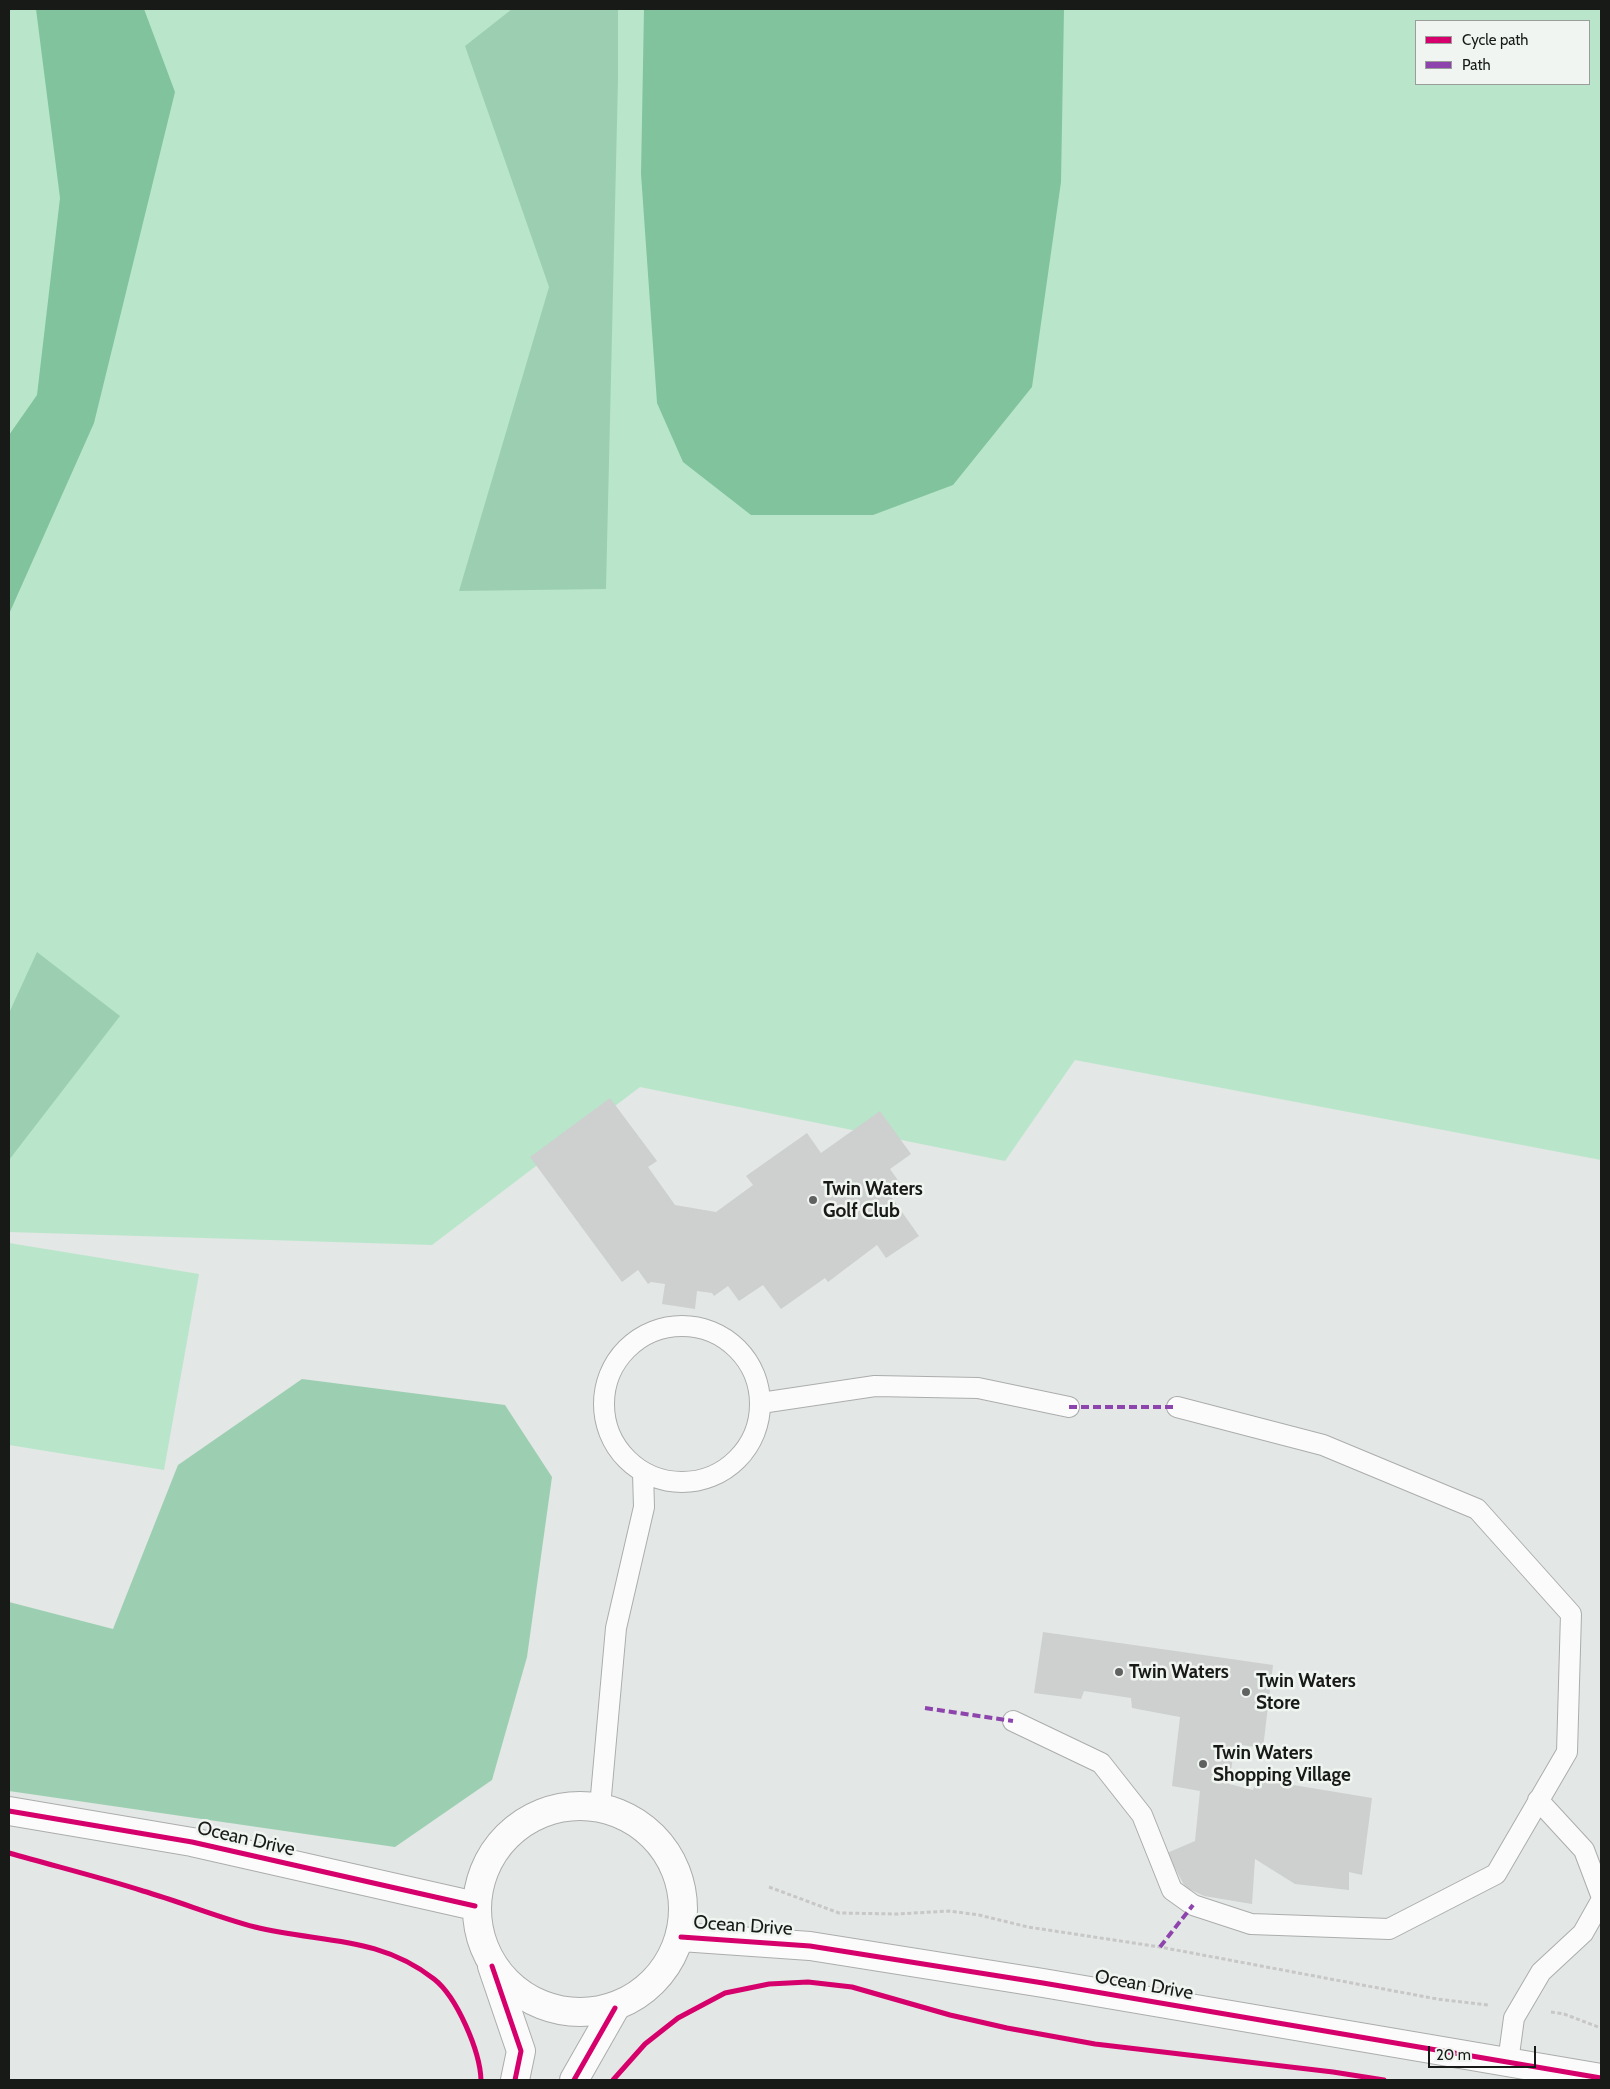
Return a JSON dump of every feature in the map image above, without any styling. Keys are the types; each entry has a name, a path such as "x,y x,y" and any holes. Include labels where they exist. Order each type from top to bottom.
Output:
{"street":[{"path":"492,1966 525,1998 569,2012 615,2008 644,1991 667,1967 681,1937 684,1903 677,1869 659,1841 632,1819 600,1807 564,1806 530,1818 502,1840 483,1871 475,1906 480,1938 522,2051 515,2080"},
{"name":"Ocean Drive","path":"9,1811 192,1842 475,1906"},
{"name":"Ocean Drive","path":"681,1937 810,1946 1043,1983 1601,2078"},
{"path":"574,2080 615,2008"}],"lane":[{"path":"681,1325 701,1328 720,1335 737,1348 750,1364 758,1382 761,1402 759,1424 751,1442 739,1459 722,1471 703,1480 683,1482 662,1480 643,1472 627,1460 614,1444 606,1425 603,1405 605,1385 613,1365 625,1349 642,1336 660,1328 681,1325"},
{"path":"761,1402 875,1386 978,1388 1069,1407"},
{"path":"1013,1721 1101,1763 1142,1815 1172,1890 1193,1905 1251,1924 1389,1929 1496,1874 1567,1752 1571,1614 1477,1509 1324,1445 1177,1407"},
{"path":"600,1807 616,1628 644,1507 643,1472"},
{"path":"1538,1800 1584,1850 1601,1895"},
{"path":"1508,2062 1514,2018 1541,1972 1583,1933 1601,1901"}],"path":[{"path":"770,1887 839,1913 898,1914 949,1911 979,1915 1028,1927 1160,1946 1437,1999 1564,2014 1601,2028"}],"shaded area":[{"name":"Twin Waters Golf Club","path":"10,9 1601,9 1601,1160 1075,1060 1005,1161 640,1087 432,1245 9,1232"},
{"path":"36,9 144,9 175,92 94,423 9,614 9,435 37,395 60,198"},
{"path":"512,9 618,9 606,589 459,591 549,287 465,46"},
{"path":"644,9 1064,9 1061,182 1032,387 953,485 873,515 751,515 683,462 657,403 641,174"},
{"path":"37,952 120,1016 9,1160 9,1013"},
{"path":"9,1243 199,1274 164,1470 9,1445"},
{"path":"302,1379 505,1405 552,1477 527,1657 492,1780 395,1847 9,1791 9,1602 113,1629 178,1465"}],"building":[{"name":"Twin Waters Golf Club","path":"610,1098 657,1161 648,1167 675,1205 716,1212 753,1185 746,1176 807,1133 821,1153 880,1111 911,1154 890,1169 902,1186 890,1195 919,1236 886,1258 877,1245 828,1282 825,1278 781,1309 763,1285 739,1301 728,1286 714,1296 712,1293 697,1291 695,1309 662,1304 665,1284 651,1282 648,1284 638,1270 622,1282 530,1157"},
{"name":"Twin Waters Shopping Village","path":"1043,1632 1273,1665 1263,1748 1235,1744 1229,1784 1253,1790 1257,1779 1372,1798 1362,1875 1349,1872 1349,1890 1295,1884 1255,1859 1252,1904 1204,1896 1185,1887 1167,1853 1195,1841 1200,1791 1172,1786 1180,1717 1132,1708 1131,1698 1084,1691 1081,1699 1034,1693"}],"marked path":[{"path":"1069,1407 1177,1407"},
{"path":"925,1708 1013,1721"},
{"path":"1160,1947 1193,1905"}],"cycle path":[{"path":"9,1811 192,1842 475,1906"},
{"path":"9,1853 126,1886 255,1927 370,1947 413,1965 443,1987 459,2011 472,2040 480,2068 481,2080"},
{"path":"681,1937 810,1946 1043,1983 1601,2078"},
{"path":"492,1966 521,2051 515,2080"},
{"path":"613,2080 645,2044 678,2018 725,1993 769,1984 808,1982 852,1987 950,2015 1007,2028 1095,2044 1333,2072 1384,2080"},
{"path":"574,2080 615,2008"}],"place":[{"name":"Twin Waters Golf Club","path":"813,1200"},
{"name":"Twin Waters","path":"1119,1672"},
{"name":"Twin Waters Store","path":"1246,1692"},
{"name":"Twin Waters Shopping Village","path":"1203,1764"}]}
